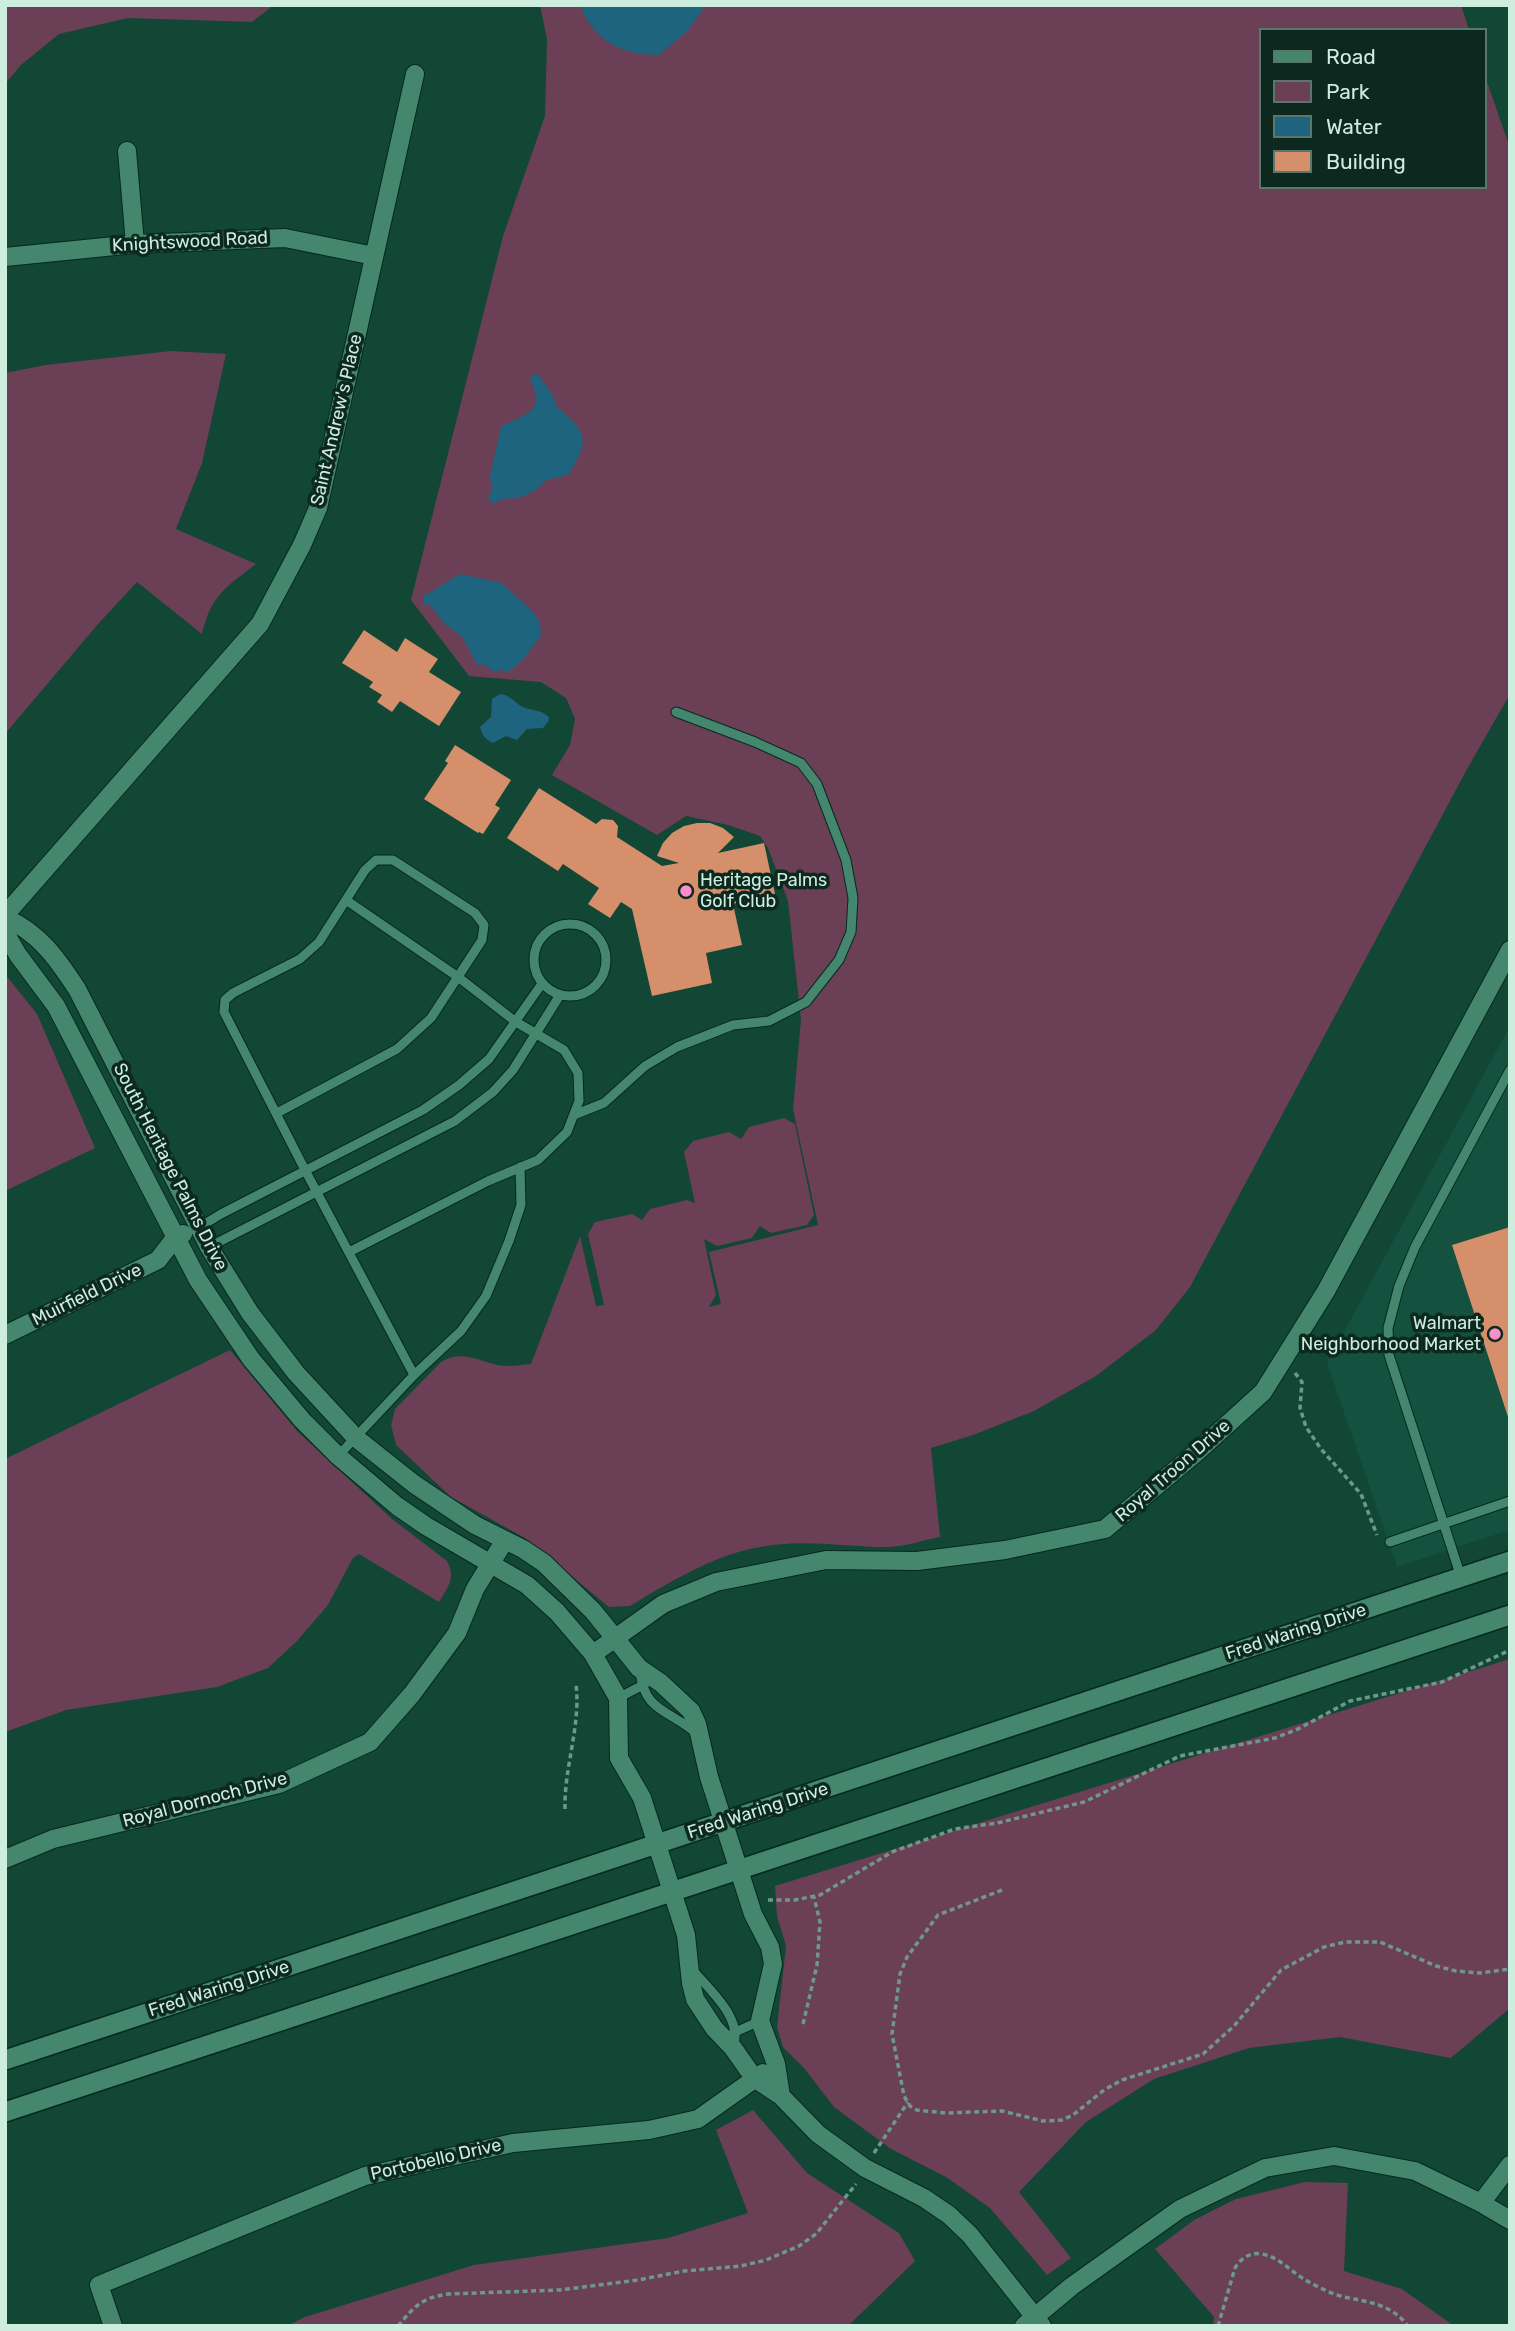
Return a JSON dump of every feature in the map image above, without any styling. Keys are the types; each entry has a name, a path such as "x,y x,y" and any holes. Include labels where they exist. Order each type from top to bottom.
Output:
{"main road":[{"name":"Fred Waring Drive","path":"5,2060 1510,1561"},
{"path":"5,2112 1510,1615"}],"street":[{"name":"Saint Andrew's Place","path":"5,917 260,624 302,545 318,508 415,74"},
{"path":"127,151 135,244"},
{"name":"Knightswood Road","path":"5,257 135,244 285,238 374,256"},
{"name":"South Heritage Palms Drive","path":"5,917 36,935 77,989 198,1227 271,1342 356,1438 447,1508 544,1563 616,1637 645,1677 680,1699 691,1711 753,1914 770,1947 773,1964 760,2021"},
{"name":"South Heritage Palms Drive","path":"5,928 18,955 56,1006 179,1245 209,1297 251,1359 302,1420 338,1456 397,1506 457,1546 527,1586 557,1612 593,1654 618,1698 619,1758 642,1798 686,1935 695,1999 730,2039 754,2078"},
{"name":"Royal Troon Drive","path":"593,1654 663,1604 716,1582 826,1560 917,1561 1005,1550 1105,1529 1263,1392 1326,1291 1510,950"},
{"path":"179,1245 198,1227"},
{"path":"179,1245 209,1247"},
{"name":"Muirfield Drive","path":"5,1335 158,1259 179,1245"},
{"name":"Royal Dornoch Drive","path":"5,1859 53,1839 279,1784 370,1742 412,1694 457,1633 475,1589 505,1540"},
{"path":"760,2021 776,2064 781,2096"},
{"name":"Portobello Drive","path":"113,2326 99,2285 365,2176 513,2143 649,2130 698,2119 776,2064"},
{"path":"754,2078 781,2096 818,2134 864,2168 924,2198 949,2215 970,2235 1034,2323 1072,2286 1180,2209 1265,2168 1334,2156 1415,2171 1510,2220"},
{"path":"1481,2203 1510,2165"}],"lane":[{"path":"574,1115 604,1103 645,1066 677,1046 733,1024 769,1021 806,1002 839,960 851,932 853,898 846,860 817,784 801,763 676,712"},
{"path":"276,1113 397,1049 431,1018 482,940 484,925 475,913 393,860 376,860 365,870 319,942 300,959 233,993 225,1000 224,1012 316,1192 414,1375"},
{"path":"346,900 458,977 516,1022 564,1051 578,1073 579,1101 567,1132 538,1160 488,1181 349,1252"},
{"path":"572,924 583,927 601,942 606,966 602,977 584,994 572,997 560,995 541,985 533,960 535,949 549,930 572,924"},
{"path":"198,1227 423,1110 459,1085 489,1059 541,985"},
{"path":"209,1247 455,1121 493,1092 513,1070 560,995"},
{"path":"1461,1577 1389,1355 1388,1328 1399,1286 1415,1247 1510,1070"},
{"path":"338,1456 414,1375 461,1331 486,1296 521,1205 520,1167"},
{"path":"1390,1542 1510,1501"},
{"path":"618,1698 645,1677"},
{"path":"730,2039 760,2021"}],"path":[{"path":"1281,1363 1302,1382 1300,1408 1312,1438 1360,1494 1380,1539 1390,1542"},
{"path":"768,1900 814,1897 892,1852 956,1829 1016,1819 1084,1802 1180,1756 1275,1738 1350,1701 1442,1682 1510,1650"},
{"path":"565,1809 565,1777 578,1703 576,1685"},
{"path":"1002,1890 939,1915 907,1956 900,1974 892,2034 899,2076 908,2102 917,2110 1002,2111 1043,2121 1062,2120 1122,2080 1203,2054 1234,2026 1281,1970 1324,1947 1345,1942 1380,1942 1436,1966 1456,1971 1480,1973 1510,1969"},
{"path":"803,2024 817,1965 820,1922 814,1897"},
{"path":"398,2326 411,2311 430,2297 560,2290 684,2271 741,2266 766,2260 799,2246 816,2234 852,2191 908,2102"},
{"path":"1219,2326 1235,2268 1247,2256 1262,2253 1297,2276 1327,2291 1380,2305 1393,2312 1408,2326"}],"shaded area":[{"path":"1510,1026 1510,1530 1397,1567 1327,1363"}],"green space":[{"path":"5,5 274,5 252,22 128,18 59,34 21,65 5,84"},
{"path":"540,5 1461,5 1468,28 1260,28 1260,189 1487,189 1487,82 1510,148 1510,694 1466,771 1190,1287 1156,1330 1096,1376 1034,1411 931,1448 940,1537 893,1547 802,1543 753,1548 698,1568 630,1606 609,1607 525,1538 451,1497 396,1445 391,1425 395,1409 441,1362 449,1358 469,1357 501,1366 531,1364 580,1236 596,1306 604,1305 588,1234 595,1222 632,1214 642,1220 650,1209 687,1200 695,1203 684,1152 693,1141 729,1132 741,1139 749,1127 784,1118 795,1124 814,1215 807,1225 771,1233 760,1226 752,1238 717,1246 704,1239 716,1295 709,1307 721,1304 709,1252 818,1225 793,1109 801,1020 788,901 768,848 760,836 728,825 686,816 657,835 552,775 570,745 575,719 566,698 541,682 469,676 411,600 503,236 545,116 547,39"},
{"path":"171,351 226,354 202,463 176,529 256,564 221,593 210,610 202,634 137,582 5,734 5,373 46,365"},
{"path":"5,974 37,1014 95,1148 5,1191"},
{"path":"230,1350 298,1432 392,1519 447,1561 451,1577 445,1592 439,1602 359,1554 353,1558 328,1605 297,1641 268,1668 217,1687 66,1710 5,1732 5,1459"},
{"path":"1510,1659 1510,2008 1451,2058 1340,2037 1249,2048 1154,2079 1086,2122 1019,2192 1071,2258 1047,2275 990,2208 946,2177 891,2149 834,2107 804,2068 783,2047 777,2027 786,1946 777,1916 775,1886"},
{"path":"753,2110 807,2173 899,2233 915,2261 848,2326 287,2326 305,2317 474,2265 668,2238 748,2213 716,2130"},
{"path":"1305,2182 1348,2183 1344,2271 1402,2289 1454,2326 1213,2326 1214,2317 1155,2249 1194,2220 1236,2199"}],"water":[{"path":"580,5 706,5 688,30 659,55 633,52 611,44 593,28"},
{"path":"537,373 551,392 556,406 579,430 582,437 580,453 568,475 546,480 536,490 519,498 502,499 493,504 488,496 492,491 490,476 501,427 525,415 535,405 534,389 529,378"},
{"path":"460,574 502,583 534,613 540,623 541,635 523,660 507,673 502,669 495,672 483,664 478,666 462,637 444,623 429,604 424,605 424,596"},
{"path":"500,694 524,708 546,714 549,717 548,722 543,728 527,729 517,740 506,736 493,743 484,736 480,727 491,717 492,699"}],"building":[{"path":"364,630 397,652 405,638 438,659 429,672 461,692 439,726 400,701 392,712 377,702 382,695 369,687 373,682 342,663"},
{"path":"455,745 511,780 495,805 500,808 483,834 424,799 448,763 445,761"},
{"name":"Heritage Palms Golf Club","path":"539,788 596,824 602,819 613,820 618,826 617,837 662,866 679,863 657,856 663,843 672,833 697,823 710,823 723,828 734,837 718,853 764,843 775,894 733,904 742,945 706,953 712,983 652,996 632,909 621,902 610,918 588,904 599,888 563,864 558,871 507,838"},
{"name":"Walmart Neighborhood Market","path":"1510,1227 1510,1420 1509,1420 1452,1245"}],"place":[{"name":"Heritage Palms Golf Club","path":"686,891"},
{"name":"Walmart Neighborhood Market","path":"1495,1334"}]}
